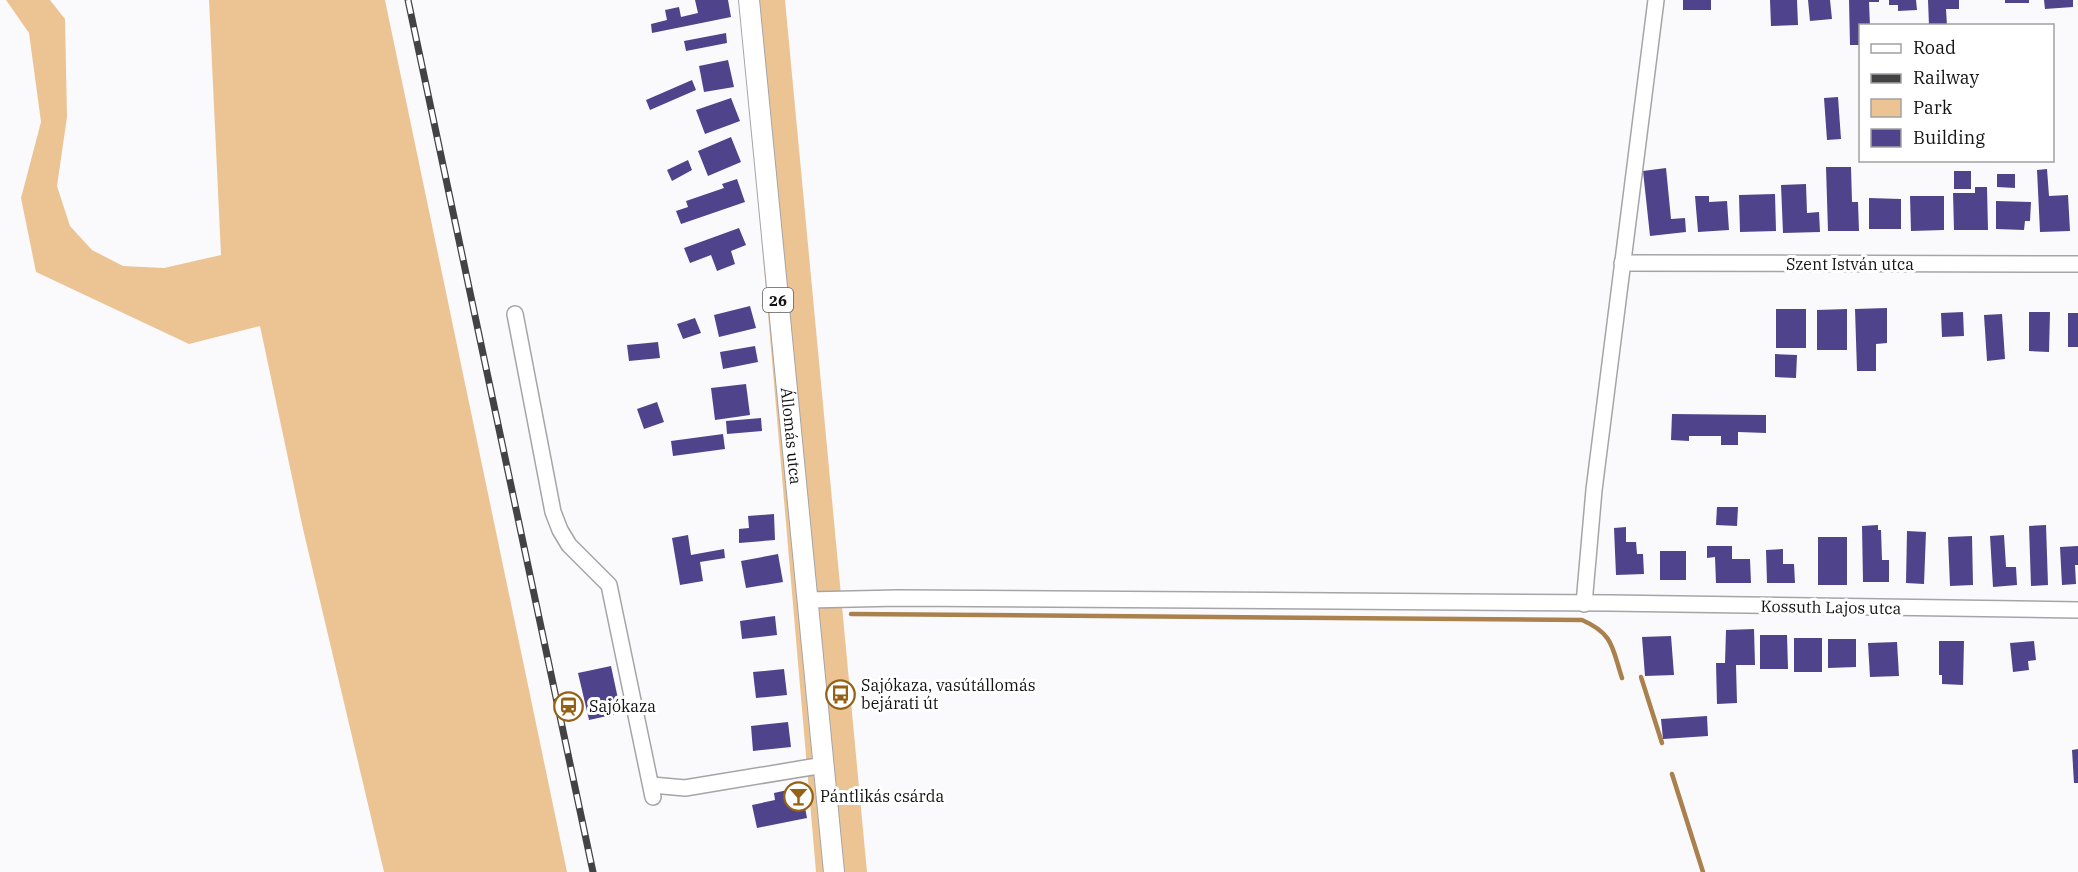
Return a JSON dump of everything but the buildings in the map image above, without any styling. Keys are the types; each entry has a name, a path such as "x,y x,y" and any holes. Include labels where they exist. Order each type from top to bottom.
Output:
{"main road":[{"name":"Állomás utca","path":"749,0 834,872"}],"street":[{"path":"1584,603 1594,490 1656,0"},
{"name":"Szent István utca","path":"1622,263 2078,264"},
{"path":"515,314 553,512 569,545 609,585 652,791 685,788 824,765"},
{"name":"Kossuth Lajos utca","path":"807,600 911,598 1584,603 2078,610"}],"green space":[{"path":"6,0 50,0 65,19 67,117 57,186 70,226 92,250 123,266 164,268 221,255 209,0 385,0 567,872 384,872 303,529 260,326 189,344 36,272 21,198 41,122 29,33"},
{"path":"741,0 785,0 867,872 816,872"}],"waterway":[{"path":"851,614 1582,620 1606,637 1622,678"},
{"path":"1641,677 1662,743"},
{"path":"1672,774 1703,872"}],"railway":[{"path":"408,0 593,872"}],"place":[{"name":"Sajókaza, vasútállomás bejárati út","path":"840,694"},
{"name":"Sajókaza","path":"568,706"},
{"name":"Pántlikás csárda","path":"799,796"}]}
